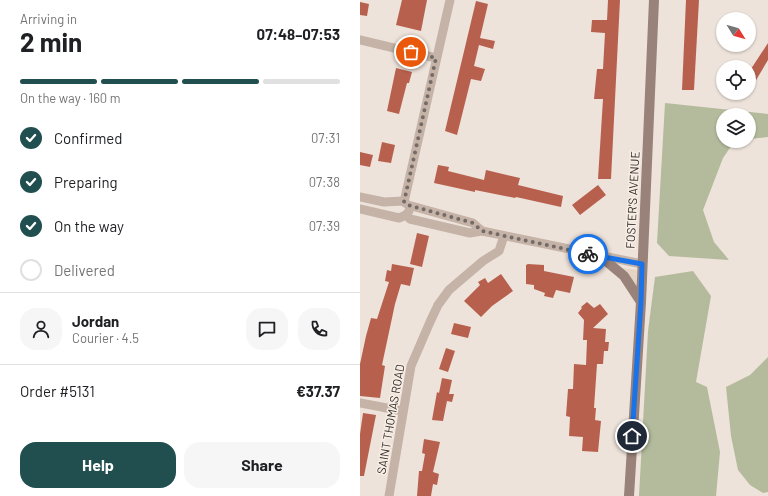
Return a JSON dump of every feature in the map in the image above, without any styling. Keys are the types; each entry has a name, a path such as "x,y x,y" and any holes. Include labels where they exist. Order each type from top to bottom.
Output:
{"main road":[{"name":"FOSTER'S AVENUE","path":"629,496 641,302 654,0"},
{"path":"600,256 624,276 641,302"}],"street":[{"path":"395,216 392,209 403,203 450,0"},
{"path":"360,40 436,58"},
{"path":"360,197 384,202 403,203 473,223 482,231"},
{"path":"360,209 399,218 406,215 409,210 403,203"},
{"path":"406,215 410,218 470,233 482,231 642,264"},
{"name":"SAINT THOMAS ROAD","path":"389,496 411,366 438,305 449,290 499,251 504,236"},
{"path":"360,403 403,411"}],"green space":[{"path":"665,103 716,108 716,148 730,148 723,158 703,210 714,242 729,260 669,256 657,243"},
{"path":"756,113 768,114 768,137 756,138"},
{"path":"693,271 711,296 696,382 707,387 720,452 716,496 639,496 648,331 655,277"},
{"path":"768,357 768,492 763,493 750,485 738,470 731,436 726,387 750,375"}],"shaded area":[{"path":"621,268 637,270 637,288"}],"building":[{"path":"402,0 427,0 421,31 396,25"},
{"path":"608,0 620,0 611,179 598,179 603,99 594,99 597,69 603,69 605,33 591,32 592,20 607,20"},
{"path":"686,0 699,0 694,90 682,90"},
{"path":"476,1 488,4 480,38 495,41 493,49 479,45 474,66 485,69 481,81 471,79 457,135 445,131"},
{"path":"360,2 369,4 367,16 360,15"},
{"path":"768,43 768,60 756,80 756,61"},
{"path":"396,68 412,72 409,83 407,83 399,114 387,111"},
{"path":"382,142 395,145 391,163 378,161"},
{"path":"360,152 373,155 370,167 360,165"},
{"path":"438,165 449,167 448,171 484,180 486,170 520,178 518,185 563,196 561,207 516,197 475,190 475,192 434,183"},
{"path":"598,185 606,195 580,215 572,205"},
{"path":"417,233 429,236 422,267 410,264"},
{"path":"392,264 414,268 410,286 401,284 395,304 382,365 385,366 380,398 360,396 360,364 366,336 371,318 377,319 389,282 385,281 387,270 391,271"},
{"path":"526,265 544,265 544,271 574,277 570,293 556,290 553,298 544,296 545,293 534,289 534,285 526,284"},
{"path":"501,274 513,291 492,306 481,317 464,301 480,285 478,282 485,278 488,283"},
{"path":"587,302 594,308 600,304 608,314 593,328 606,329 605,342 609,342 608,351 604,351 603,364 597,364 594,408 596,408 595,420 601,421 598,452 582,451 583,437 569,436 570,417 566,416 568,389 573,389 574,364 586,365 587,340 583,340 584,320 578,313 582,308 581,307"},
{"path":"454,323 471,327 468,338 451,334"},
{"path":"446,348 455,351 448,372 439,369"},
{"path":"442,378 452,380 449,394 454,394 452,402 447,401 443,421 432,420 437,392 439,393"},
{"path":"363,413 376,415 364,476 360,476 360,434"},
{"path":"424,439 440,442 433,472 439,474 437,485 433,484 431,496 417,496 419,471 422,471 425,454 422,453"}],"way so far":[{"path":"411,52 436,58 404,202 408,205 473,223 482,231 588,254"}],"route":[{"path":"588,254 642,264 641,302 632,436"}]}
